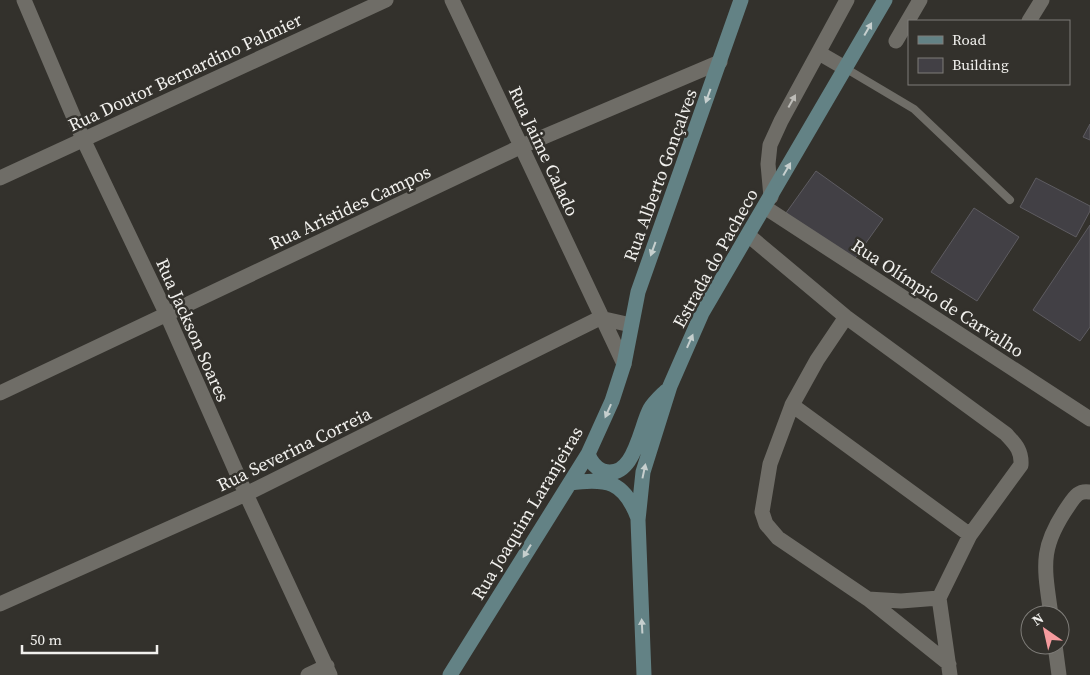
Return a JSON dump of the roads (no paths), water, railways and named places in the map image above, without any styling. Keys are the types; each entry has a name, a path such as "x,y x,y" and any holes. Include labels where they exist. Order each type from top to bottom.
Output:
{"main road":[{"name":"Rua Alberto Gonçalves","path":"624,364 638,292 741,0"},
{"name":"Estrada do Pacheco","path":"644,675 638,520 643,472 670,386 702,313 885,0"},
{"name":"Rua Joaquim Laranjeiras","path":"450,675 588,454 612,401 624,364"},
{"path":"588,454 595,466 606,472 614,472 626,465 651,408 670,386"},
{"path":"570,483 598,481 615,484 632,502 638,520"}],"street":[{"name":"Rua Jackson Soares","path":"24,0 83,139 167,315 246,494 329,671"},
{"name":"Rua Doutor Bernardino Palmier","path":"0,178 386,0"},
{"name":"Rua Jaime Calado","path":"452,0 522,146 600,318 624,364"},
{"path":"768,202 770,145 781,121 847,0"},
{"path":"908,20 920,0"},
{"path":"1031,20 1042,0"},
{"path":"896,41 908,20"},
{"path":"819,53 845,68"},
{"name":"Rua Aristides Campos","path":"0,393 522,146 720,62"},
{"name":"Rua Olímpio de Carvalho","path":"768,202 1090,419"},
{"path":"748,235 846,317 1006,434 1018,447 1022,456 1021,464 970,535 939,598 950,670"},
{"path":"846,317 817,360 792,405 770,464 762,512 766,524 778,538 868,599 950,670"},
{"path":"600,318 631,325"},
{"name":"Rua Severina Correia","path":"0,604 66,572 246,494 600,318"},
{"path":"792,405 970,535"},
{"path":"1050,605 1045,575 1047,544 1055,525 1083,493"},
{"path":"868,599 901,601 939,598"},
{"path":"1056,655 1059,675"},
{"path":"308,675 329,671"}],"lane":[{"path":"845,68 914,109 1010,200"}]}
